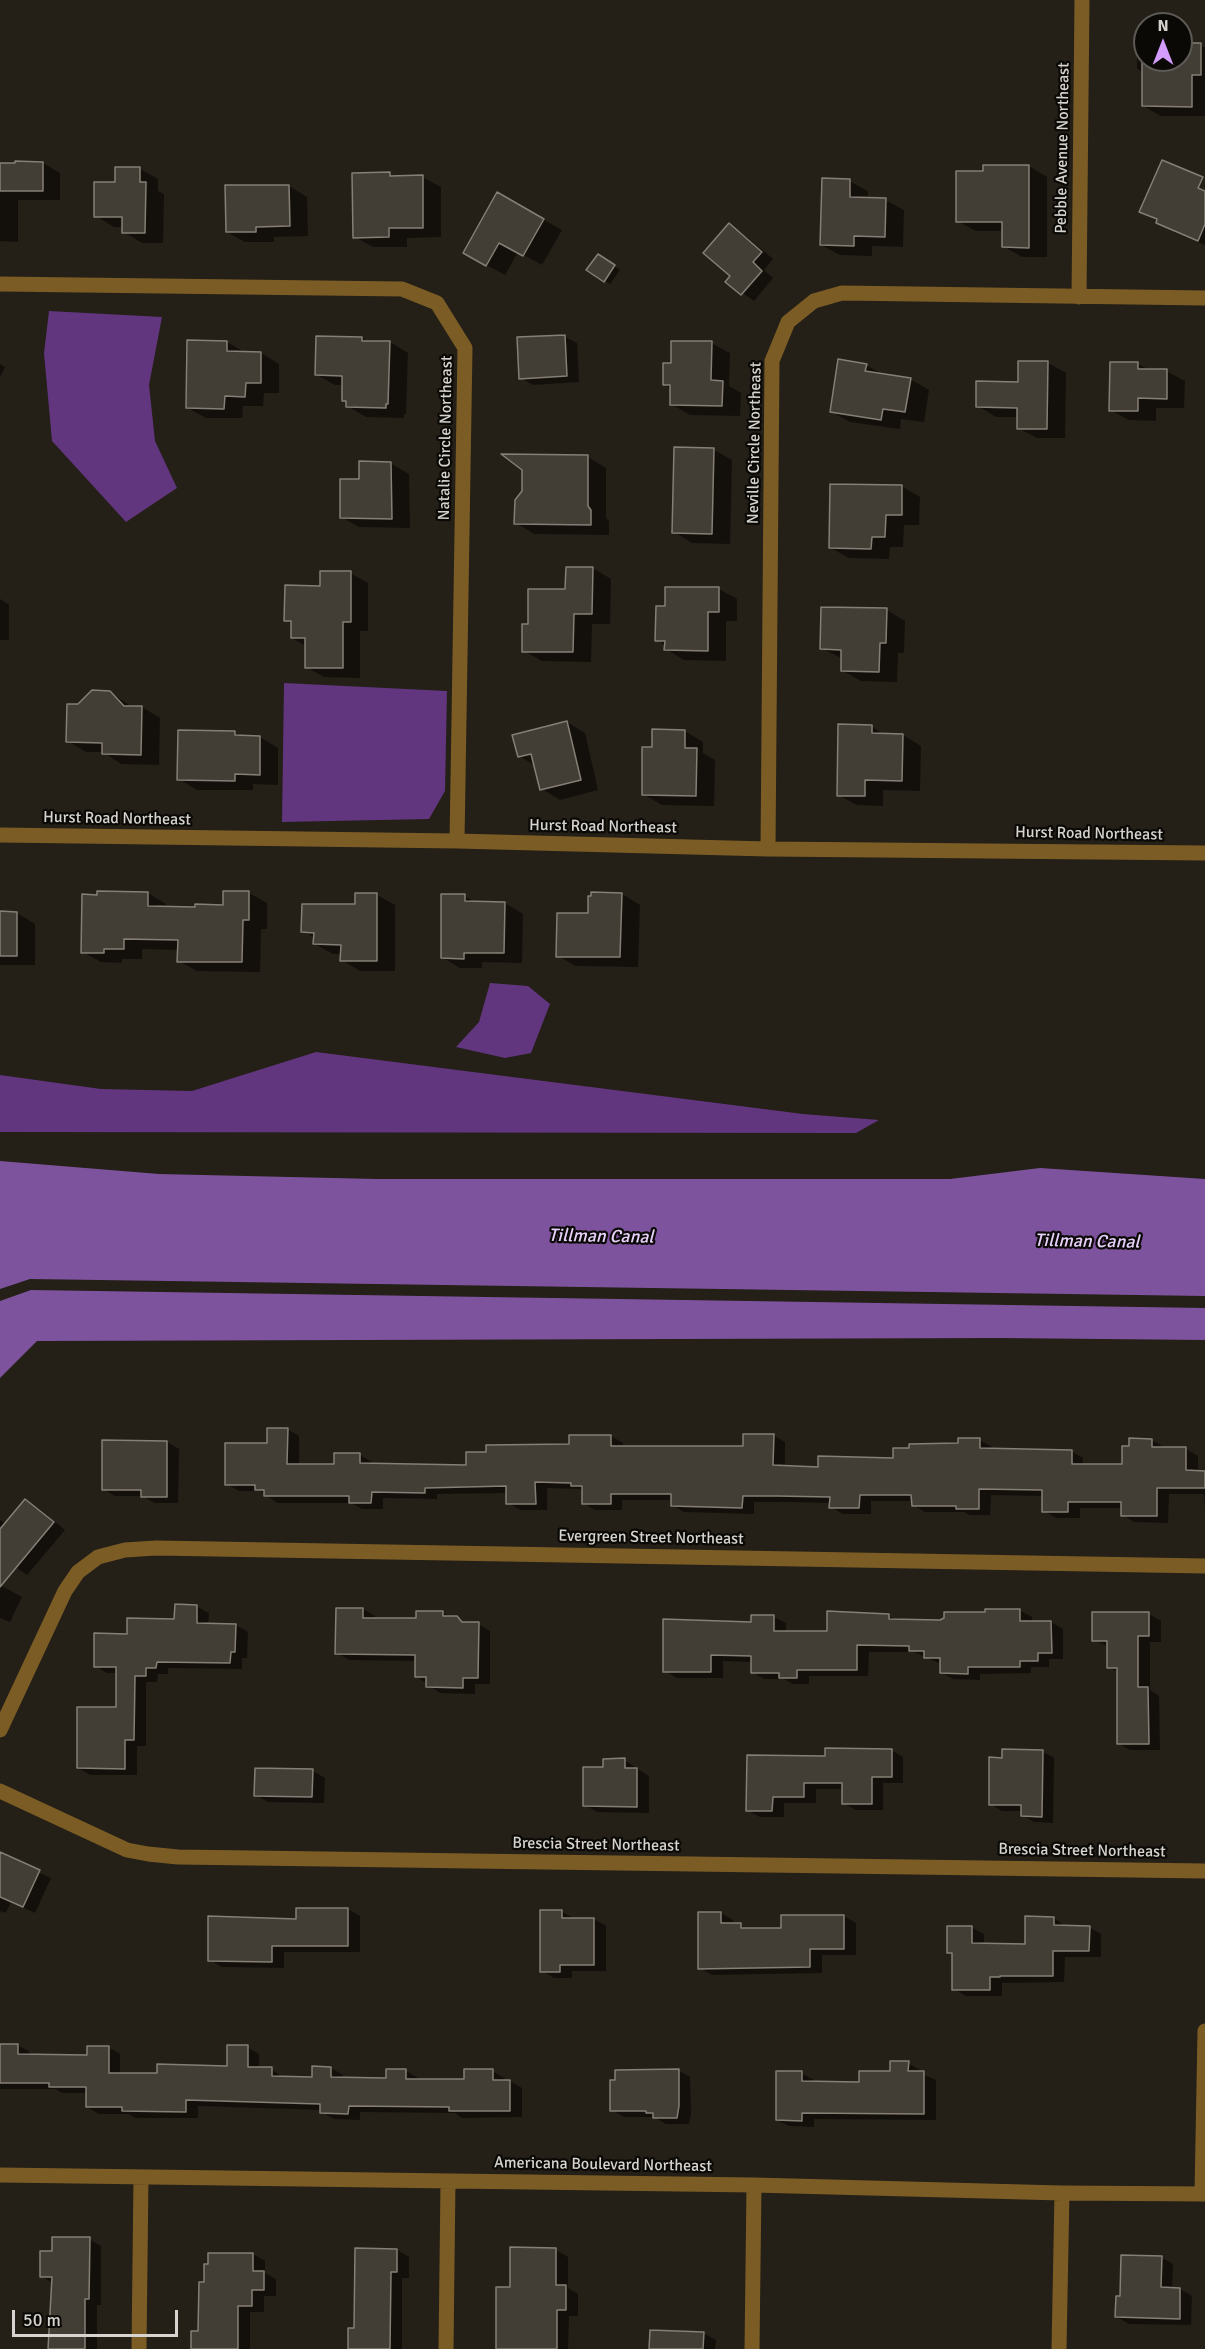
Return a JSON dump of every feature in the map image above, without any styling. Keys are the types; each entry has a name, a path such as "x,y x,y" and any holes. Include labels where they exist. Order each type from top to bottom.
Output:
{"street":[{"name":"Pebble Avenue Northeast","path":"1079,297 1082,0"},
{"name":"Natalie Circle Northeast","path":"0,284 402,289 437,303 465,348 457,841"},
{"name":"Neville Circle Northeast","path":"768,849 772,361 788,322 814,301 842,293 1205,298"},
{"name":"Hurst Road Northeast","path":"0,835 457,841 768,849 1205,853"},
{"name":"Evergreen Street Northeast","path":"0,1730 65,1591 78,1572 98,1557 124,1550 156,1548 1205,1566"},
{"name":"Brescia Street Northeast","path":"0,1791 127,1850 177,1857 1205,1871"},
{"path":"1203,2194 1205,2031"},
{"name":"Americana Boulevard Northeast","path":"0,2175 754,2185 1062,2193 1203,2194"},
{"path":"139,2349 141,2177"},
{"path":"446,2349 448,2181"},
{"path":"752,2349 754,2185"},
{"path":"1059,2349 1062,2193"}],"shaded area":[{"path":"49,311 162,317 149,385 155,441 177,488 126,522 52,441 44,353"},
{"path":"284,683 447,691 445,791 429,819 282,822"},
{"path":"490,983 528,986 550,1004 531,1053 505,1058 456,1047 479,1022"},
{"path":"316,1052 803,1114 879,1120 856,1133 0,1132 0,1075 101,1089 192,1091"}],"water":[{"name":"Tillman Canal","path":"0,1161 159,1174 377,1179 950,1179 1040,1168 1205,1179 1205,1296 30,1279 0,1289"},
{"path":"31,1290 1205,1308 1205,1340 999,1338 37,1341 0,1378 0,1301"}],"building":[{"path":"1193,43 1201,43 1201,75 1192,75 1192,107 1142,106 1142,72 1193,72"},
{"path":"1162,160 1203,177 1198,188 1205,191 1205,224 1198,241 1156,223 1157,219 1139,212"},
{"path":"15,161 43,162 43,191 0,191 0,163 15,163"},
{"path":"983,165 1029,165 1029,248 1002,247 1002,222 956,222 956,171 983,171"},
{"path":"115,167 140,167 140,182 146,182 145,233 122,233 122,217 94,217 94,182 115,182"},
{"path":"390,172 390,176 423,175 423,228 389,228 389,237 353,238 352,173"},
{"path":"822,178 850,179 850,197 886,198 885,237 854,236 854,246 820,245"},
{"path":"225,185 289,185 290,226 256,227 256,232 226,232"},
{"path":"497,192 544,219 523,256 499,243 486,266 463,253"},
{"path":"729,223 762,252 753,262 762,271 741,295 725,282 730,276 703,253"},
{"path":"598,254 615,265 604,282 586,270"},
{"path":"565,335 567,376 519,379 517,337"},
{"path":"316,336 362,337 362,341 390,341 386,408 346,407 346,401 342,401 342,376 315,375"},
{"path":"187,340 227,341 227,351 261,352 261,383 246,383 245,397 225,396 224,409 186,408"},
{"path":"671,341 712,341 711,380 723,381 722,406 670,405 670,385 663,385 663,363 671,363"},
{"path":"838,359 867,364 865,371 911,378 905,412 883,409 881,420 830,412"},
{"path":"1018,361 1048,361 1047,429 1017,429 1017,408 976,407 976,381 1018,382"},
{"path":"1110,362 1138,362 1138,369 1167,369 1167,399 1138,398 1138,411 1109,411"},
{"path":"674,447 714,448 712,534 672,533"},
{"path":"501,454 588,455 588,506 591,510 591,525 514,524 515,500 522,491 522,470"},
{"path":"359,461 391,462 392,519 340,518 340,479 359,479"},
{"path":"830,484 902,485 902,515 886,515 885,537 872,537 871,549 829,548"},
{"path":"566,567 593,567 592,614 574,614 573,652 522,652 522,624 528,624 528,589 565,589"},
{"path":"320,571 351,571 351,622 343,622 343,668 305,668 305,638 291,638 291,621 284,621 285,585 320,586"},
{"path":"665,587 719,587 719,612 708,612 708,651 664,650 665,641 655,641 656,606 665,606"},
{"path":"821,607 887,608 886,643 880,643 879,672 841,671 841,650 820,649"},
{"path":"92,690 110,691 124,706 142,706 141,755 102,754 102,743 66,742 67,704 78,704"},
{"path":"567,721 581,780 540,790 531,754 518,757 512,735"},
{"path":"838,724 872,725 872,733 903,734 902,781 865,780 865,796 837,796"},
{"path":"652,729 685,730 685,748 697,748 696,796 642,795 642,747 652,747"},
{"path":"178,730 235,731 235,735 260,736 260,775 235,774 235,781 177,780"},
{"path":"97,891 148,892 148,906 195,907 195,904 223,905 223,891 249,891 249,920 243,920 242,962 177,962 178,940 124,939 124,949 104,949 104,953 81,953 82,894 97,895"},
{"path":"591,892 622,893 620,957 556,957 557,913 588,913 588,896 591,896"},
{"path":"355,893 377,893 377,961 340,961 341,945 313,944 314,933 301,932 302,904 355,904"},
{"path":"441,894 465,894 465,901 505,902 504,953 464,953 464,959 441,958"},
{"path":"0,911 17,912 17,956 0,956"},
{"path":"267,1428 288,1428 287,1464 334,1464 334,1453 360,1453 360,1463 466,1465 466,1452 486,1452 486,1445 569,1444 569,1435 611,1435 611,1446 743,1446 743,1434 774,1434 773,1465 818,1467 818,1456 893,1458 893,1448 909,1448 909,1444 958,1443 958,1438 980,1438 980,1448 1072,1450 1072,1464 1122,1464 1122,1446 1129,1446 1129,1438 1152,1439 1152,1447 1186,1447 1186,1470 1205,1471 1205,1488 1157,1488 1157,1516 1121,1516 1121,1502 1068,1502 1068,1512 1042,1512 1042,1490 979,1489 979,1509 956,1509 956,1506 912,1506 911,1495 860,1495 859,1508 829,1508 830,1497 743,1496 742,1508 671,1506 671,1494 611,1494 611,1504 582,1504 582,1486 571,1486 571,1483 535,1482 536,1504 506,1504 506,1486 425,1488 425,1493 372,1492 371,1503 349,1503 349,1496 264,1496 264,1490 255,1490 255,1485 225,1485 225,1443 267,1443"},
{"path":"102,1440 167,1441 167,1497 141,1497 141,1490 102,1490"},
{"path":"25,1499 54,1522 0,1587 0,1529"},
{"path":"175,1604 197,1605 197,1623 236,1624 235,1652 231,1652 230,1663 157,1662 156,1668 146,1668 146,1676 135,1676 134,1740 125,1740 125,1769 77,1768 77,1707 116,1707 116,1667 94,1667 94,1633 127,1634 127,1618 174,1619"},
{"path":"336,1608 363,1608 363,1618 416,1618 416,1611 443,1611 443,1616 457,1616 462,1622 479,1622 478,1678 463,1678 463,1688 426,1687 426,1677 415,1677 415,1655 335,1654"},
{"path":"985,1609 1020,1609 1020,1621 1051,1621 1052,1653 1038,1653 1038,1661 1020,1661 1020,1667 968,1667 968,1674 940,1673 940,1658 924,1658 924,1651 909,1651 909,1646 857,1645 857,1670 797,1670 797,1678 779,1678 779,1673 751,1673 751,1656 711,1655 711,1672 663,1672 663,1619 751,1622 751,1615 774,1615 774,1631 827,1631 827,1611 889,1614 889,1619 940,1620 944,1618 944,1612 985,1612"},
{"path":"1092,1612 1149,1612 1149,1636 1138,1636 1138,1687 1148,1687 1149,1744 1117,1744 1117,1668 1107,1668 1107,1641 1092,1641"},
{"path":"825,1748 892,1749 892,1777 872,1777 872,1804 842,1804 842,1783 804,1783 804,1797 773,1797 772,1811 746,1811 747,1755 825,1756"},
{"path":"1002,1749 1043,1750 1042,1817 1021,1816 1021,1805 989,1805 989,1757 1002,1758"},
{"path":"625,1758 625,1768 637,1768 637,1807 583,1806 583,1767 603,1767 603,1759"},
{"path":"255,1768 313,1769 312,1797 254,1796"},
{"path":"0,1852 40,1870 23,1907 0,1897"},
{"path":"296,1908 348,1908 348,1946 272,1946 272,1962 208,1961 208,1916 296,1919"},
{"path":"540,1910 562,1910 562,1918 594,1918 594,1965 560,1965 560,1972 540,1972"},
{"path":"698,1912 721,1912 721,1923 741,1923 741,1928 781,1928 781,1915 844,1915 844,1949 810,1949 810,1967 698,1969"},
{"path":"1025,1916 1054,1917 1054,1925 1090,1926 1089,1951 1053,1951 1053,1976 990,1977 990,1990 952,1990 952,1953 947,1953 947,1926 972,1926 972,1943 1025,1944"},
{"path":"0,2044 18,2044 18,2054 87,2055 87,2046 109,2046 109,2073 157,2073 157,2064 227,2066 227,2045 248,2045 248,2067 272,2067 272,2076 312,2077 312,2066 331,2067 331,2077 386,2078 386,2069 406,2069 406,2079 464,2079 464,2069 493,2069 493,2080 510,2080 510,2111 449,2111 449,2107 349,2106 348,2114 320,2113 320,2104 186,2100 186,2112 122,2111 122,2107 86,2107 86,2087 49,2087 49,2083 0,2083"},
{"path":"890,2061 909,2061 908,2071 924,2071 924,2114 802,2113 802,2121 776,2120 776,2071 802,2071 802,2081 859,2082 859,2071 890,2071"},
{"path":"679,2069 677,2118 653,2118 653,2113 646,2113 646,2111 610,2111 610,2080 615,2080 615,2070"},
{"path":"52,2237 90,2237 89,2299 85,2299 85,2349 48,2349 52,2277 40,2277 40,2251 52,2251"},
{"path":"510,2247 556,2248 556,2285 566,2285 566,2310 557,2310 557,2349 496,2349 496,2287 510,2287"},
{"path":"355,2248 397,2249 397,2272 391,2272 390,2349 348,2349 348,2328 354,2328"},
{"path":"208,2253 253,2253 253,2271 264,2271 264,2290 252,2290 252,2306 238,2306 238,2349 191,2349 191,2331 198,2331 199,2282 204,2282 204,2264 208,2264"},
{"path":"1121,2255 1162,2256 1161,2287 1180,2288 1180,2319 1115,2317 1116,2296 1120,2296"},
{"path":"650,2330 704,2332 703,2349 649,2349"}]}
